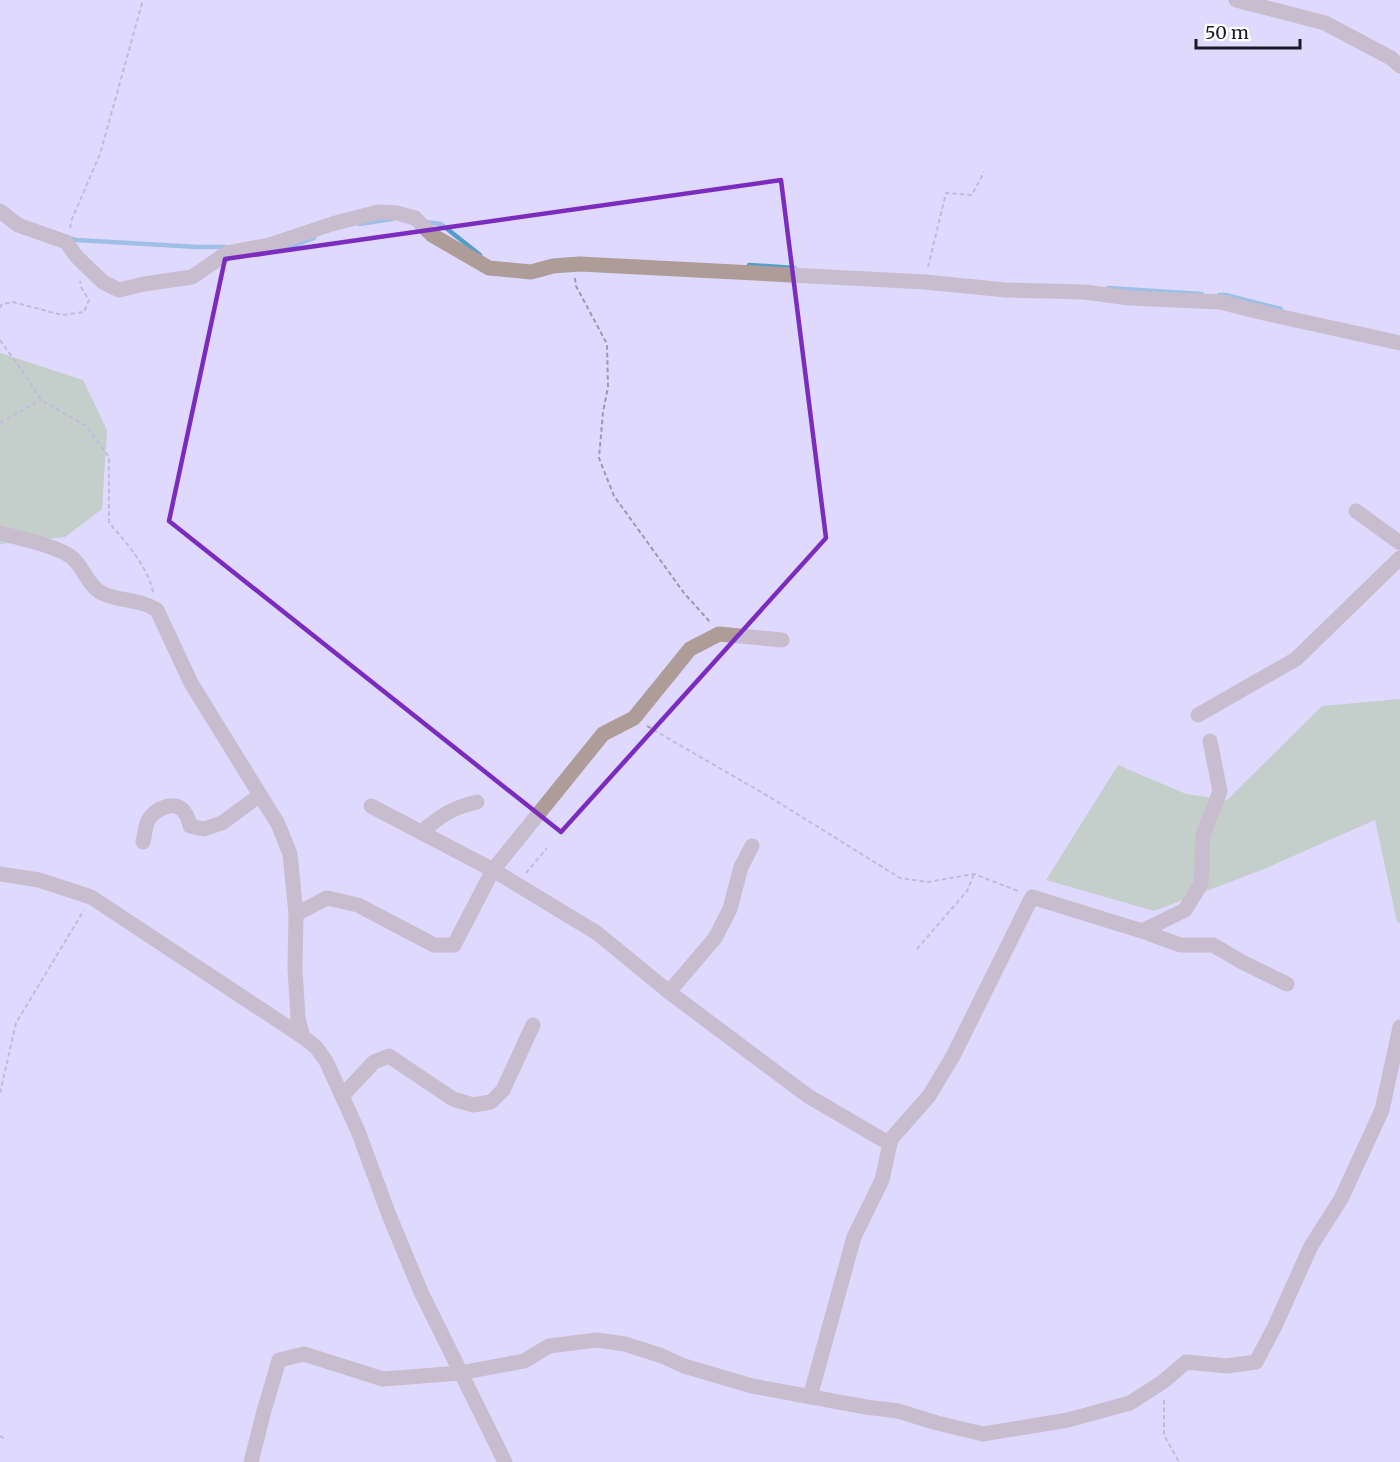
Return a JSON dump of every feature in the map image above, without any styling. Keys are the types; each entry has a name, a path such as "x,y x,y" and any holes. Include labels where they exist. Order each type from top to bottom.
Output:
{"street":[{"path":"1236,0 1325,23 1397,57"},
{"path":"0,211 18,225 66,242 76,257 103,282 119,290 192,277 227,253 269,245 332,224 378,212 397,213 416,218 432,235 489,268 531,272 573,264 925,282 1006,290 1085,292 1129,298 1220,302 1400,343"},
{"path":"1356,511 1400,543"},
{"path":"0,532 70,556 97,590 111,597 145,604 157,610 191,683 278,824 290,854 296,914 295,969 298,1018 303,1036"},
{"path":"1198,715 1296,658 1400,558"},
{"path":"296,914 327,898 358,905 434,945 454,945 493,870 603,734 634,718 690,649 719,634 782,640"},
{"path":"1142,931 1185,910 1201,884 1203,836 1220,791 1210,741"},
{"path":"143,842 148,820 156,810 177,806 185,811 190,826 204,830 222,823 260,795"},
{"path":"421,832 442,815 460,806 477,802"},
{"path":"371,806 493,870 597,933 669,992 808,1096 890,1144"},
{"path":"669,992 715,938 730,909 741,867 752,846"},
{"path":"0,874 39,880 91,897 303,1036 316,1047 326,1060 358,1131 421,1292 505,1462"},
{"path":"810,1397 855,1237 882,1180 891,1139 929,1096 952,1056 1032,897 1180,945 1213,945 1287,984"},
{"path":"342,1096 374,1062 389,1056 453,1100 472,1105 491,1102 503,1090 533,1025"},
{"path":"252,1462 279,1360 304,1354 383,1379 460,1373 524,1361 549,1346 597,1340 625,1344 684,1366 752,1386 898,1411 983,1434 1068,1420 1130,1403 1164,1381 1186,1362 1227,1366 1256,1362 1311,1246 1341,1199 1382,1110 1400,1027"}],"path":[{"path":"66,242 72,219 100,154 143,0"},
{"path":"925,282 946,193 972,195 984,172"},
{"path":"0,308 2,304 13,302 62,315 84,312 89,300 81,287 76,257"},
{"path":"573,264 576,286 607,344 608,387 603,412 599,458 614,496 684,593 719,634"},
{"path":"0,340 41,400 86,426 109,457 109,523 124,539 151,582 157,610"},
{"path":"0,423 41,400"},
{"path":"634,718 773,799 900,878 928,882 974,874 1032,897"},
{"path":"517,884 547,848"},
{"path":"917,949 967,891 974,874"},
{"path":"0,1093 16,1023 91,897"},
{"path":"1164,1381 1164,1435 1179,1462"},
{"path":"0,1436 7,1440"}],"highlighted area":[{"path":"781,180 826,538 561,832 169,521 225,259"}],"green space":[{"path":"0,353 83,380 107,430 102,509 65,537 0,544"},
{"path":"1400,699 1400,923 1397,922 1375,820 1264,869 1154,911 1046,880 1118,765 1186,794 1227,800 1322,706"}],"waterway":[{"path":"359,224 392,219"},
{"path":"424,222 441,224 480,255"},
{"path":"69,238 226,247"},
{"path":"279,248 287,248 314,238"},
{"path":"749,265 795,268"},
{"path":"1108,288 1202,294"},
{"path":"1219,295 1281,309"}]}
